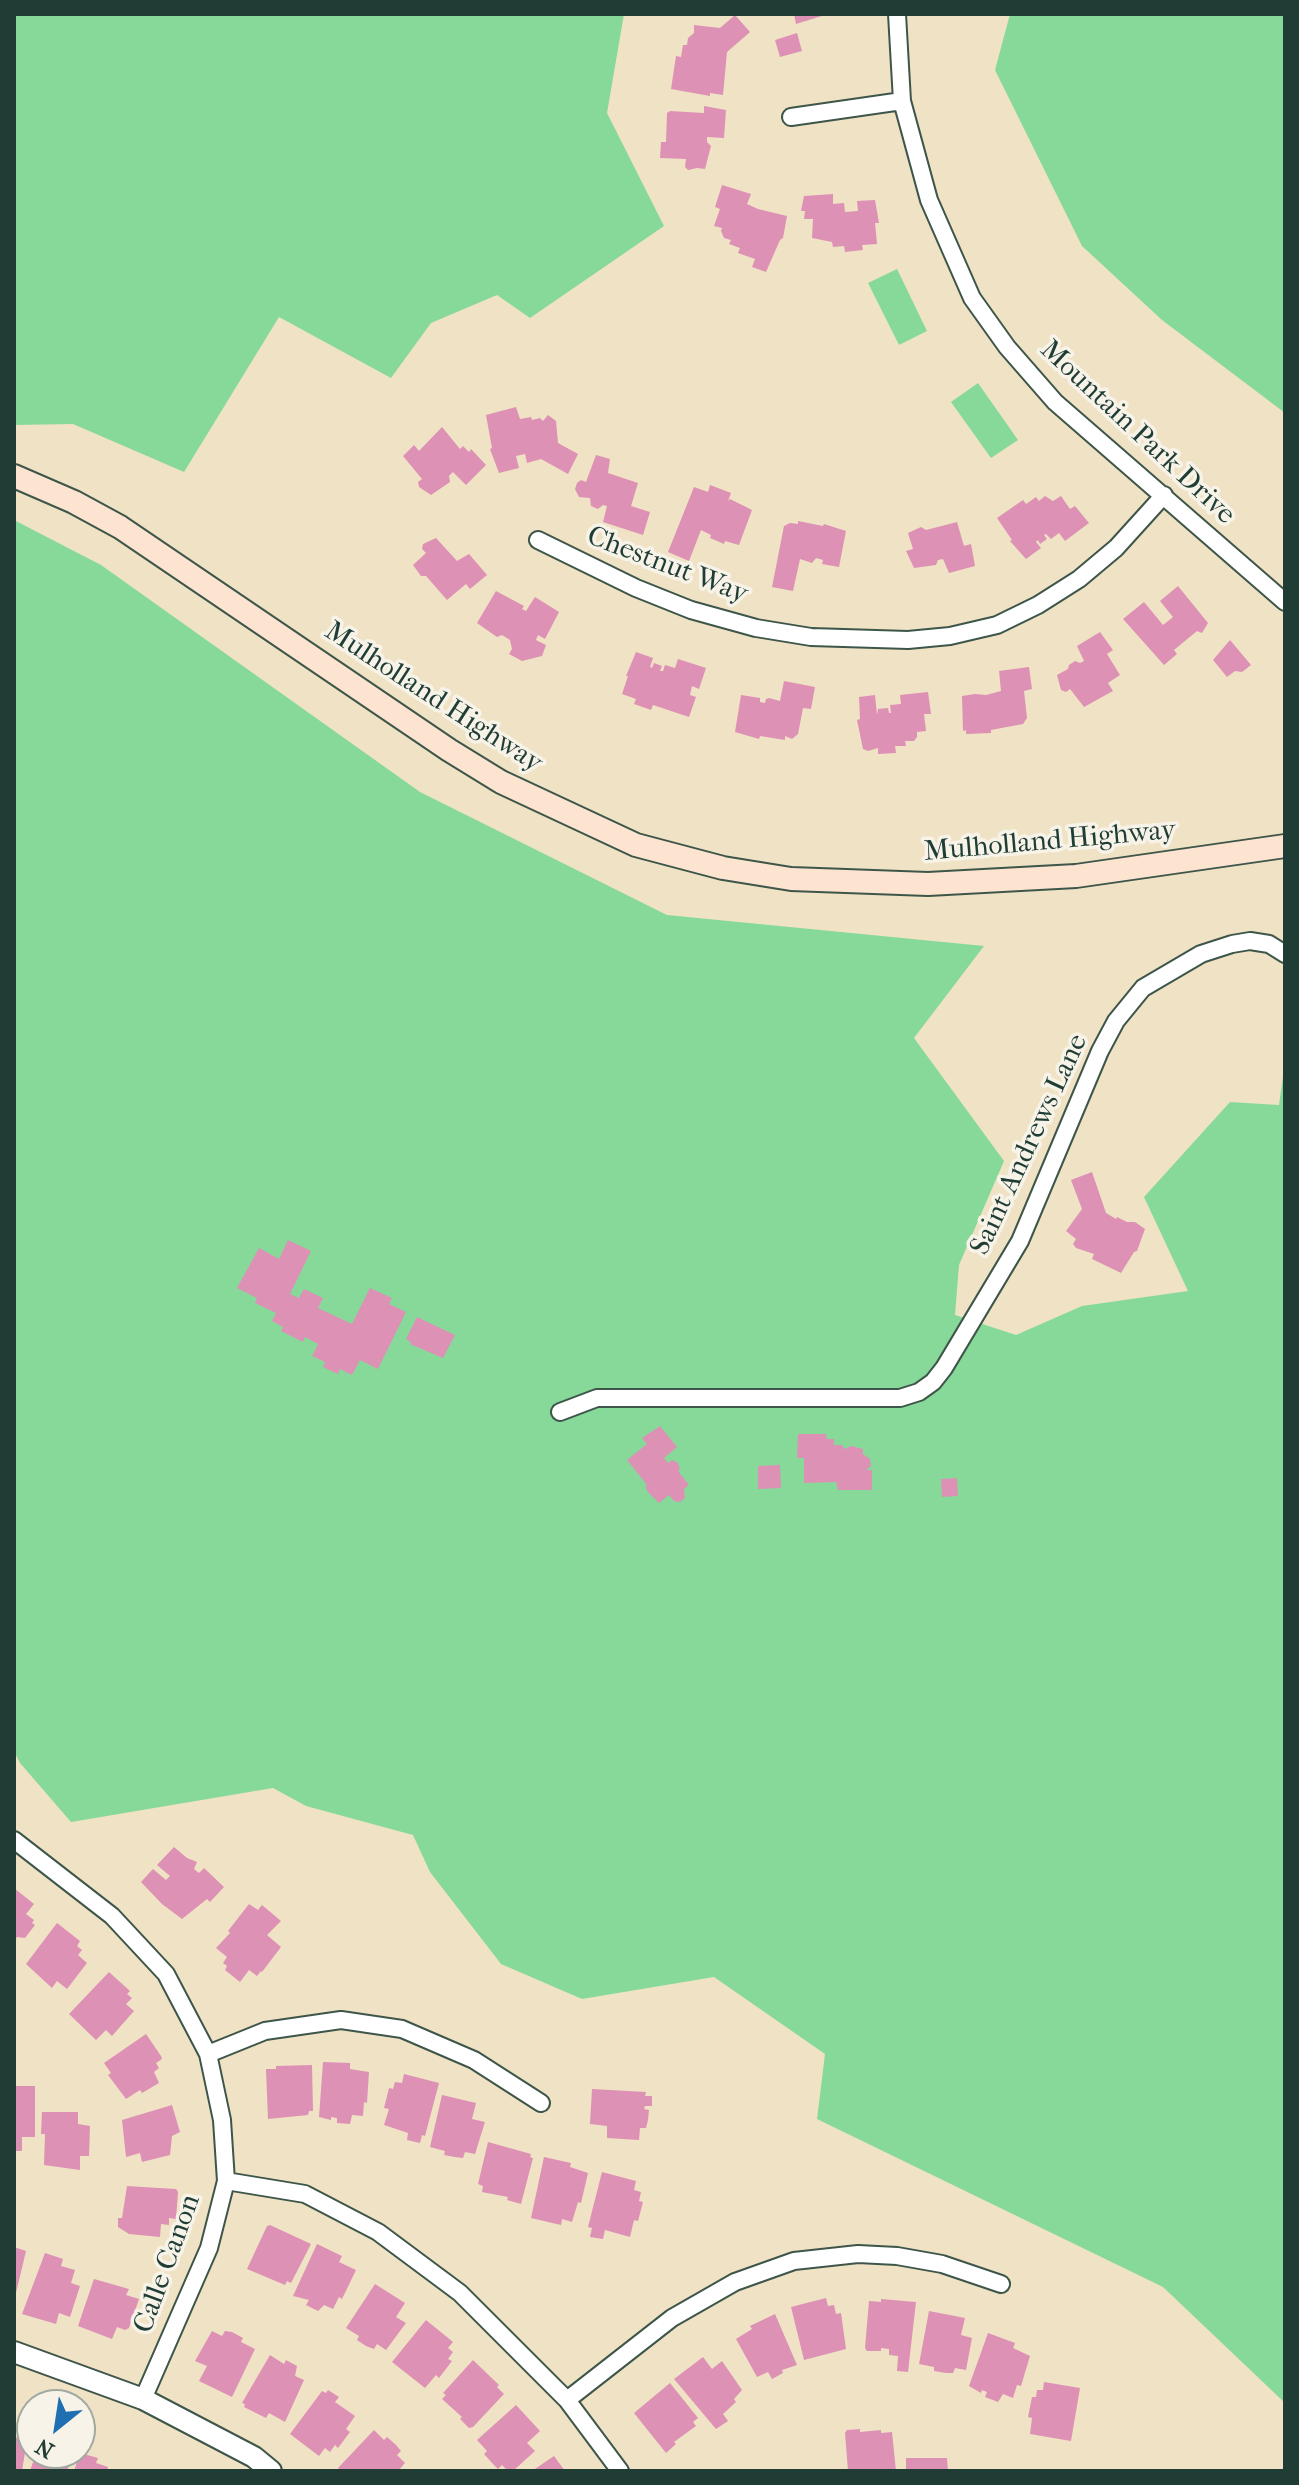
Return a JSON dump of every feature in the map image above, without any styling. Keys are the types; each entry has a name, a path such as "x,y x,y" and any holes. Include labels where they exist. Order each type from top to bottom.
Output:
{"main road":[{"name":"Mulholland Highway","path":"14,476 50,490 120,527 501,782 636,845 723,868 791,879 897,884 1076,876 1285,846"}],"street":[{"name":"Mountain Park Drive","path":"897,14 902,101 929,200 972,298 1007,347 1055,402 1285,602"},
{"path":"791,117 902,101"},
{"name":"Chestnut Way","path":"538,540 636,588 691,610 756,628 811,637 908,640 950,636 997,625 1038,605 1079,579 1116,548 1164,495"},
{"name":"Saint Andrews Lane","path":"560,1412 597,1398 900,1398 919,1392 933,1382 944,1368 1020,1241 1100,1051 1116,1021 1143,988 1201,954 1232,944 1250,941 1269,944 1285,954"},
{"name":"Calle Canon","path":"14,1840 112,1916 166,1974 208,2054 222,2120 226,2181 209,2248 143,2399"},
{"path":"208,2054 265,2031 341,2020 356,2022 402,2029 474,2060 541,2103"},
{"path":"226,2181 305,2194 378,2232 460,2293 567,2400 620,2471"},
{"path":"567,2400 672,2318 735,2282 794,2261 858,2254 897,2256 942,2264 1001,2284"},
{"path":"14,2352 143,2399 254,2457 271,2471"}],"green space":[{"path":"14,14 624,14 607,113 664,226 530,318 497,295 431,323 391,378 279,317 184,472 73,424 14,425"},
{"path":"1010,14 1285,14 1285,413 1162,320 1082,246 995,70"},
{"path":"897,269 927,331 899,345 868,283"},
{"path":"978,383 1018,440 991,458 951,402"},
{"path":"14,520 101,565 420,792 667,915 984,946 914,1038 1004,1161 959,1265 955,1315 1016,1335 1082,1306 1188,1291 1144,1197 1230,1102 1279,1105 1285,1062 1285,2403 1163,2287 817,2119 825,2054 714,1977 582,1999 501,1964 430,1872 413,1835 306,1806 273,1788 71,1822 20,1763 14,1751"}],"building":[{"path":"794,14 825,14 825,15 796,24"},
{"path":"735,15 750,32 727,52 723,95 710,93 710,96 671,89 676,56 681,57 683,45 687,45 688,38 694,33 694,25 720,28"},
{"path":"797,33 802,51 780,57 775,40"},
{"path":"704,106 726,110 724,138 707,137 711,146 705,169 688,170 685,167 686,159 660,158 661,142 666,142 667,113 704,113"},
{"path":"722,185 751,194 747,204 787,216 783,238 766,272 752,267 755,259 738,253 740,248 729,244 731,240 724,238 722,228 714,226 720,209 715,207"},
{"path":"833,194 833,204 844,203 845,212 858,211 857,201 875,200 879,223 875,223 877,244 862,245 863,250 845,252 844,246 833,247 832,242 812,238 813,219 804,219 805,211 801,211 804,196"},
{"path":"516,407 520,419 531,417 532,420 540,418 543,421 548,415 556,421 558,443 578,454 568,474 541,459 527,463 525,454 516,456 519,468 499,473 490,449 486,415"},
{"path":"442,427 460,449 463,446 469,452 471,449 486,465 466,485 453,472 449,476 450,482 431,495 419,487 418,482 422,479 403,456 414,445 419,451"},
{"path":"596,455 610,459 608,473 638,483 631,506 650,512 643,535 603,522 607,506 598,509 591,506 590,498 579,497 575,489 577,483 581,480 586,482"},
{"path":"710,485 731,493 728,501 730,499 752,510 739,545 725,541 724,544 701,530 689,561 668,552 694,487 708,492"},
{"path":"1045,496 1053,501 1061,496 1070,509 1075,506 1089,523 1065,541 1059,533 1051,539 1044,535 1047,539 1040,544 1038,540 1036,542 1041,548 1026,559 1010,541 997,518 1023,500 1026,504 1036,497 1039,501"},
{"path":"798,521 846,531 839,567 822,564 823,560 816,558 812,563 800,559 793,591 772,587 784,526 798,524"},
{"path":"957,522 964,546 971,544 975,566 949,573 943,559 938,560 936,565 914,568 906,551 913,549 908,533 921,527 926,530"},
{"path":"436,538 457,561 469,554 487,575 470,589 466,584 447,600 413,565 426,553 422,549 423,544"},
{"path":"1178,586 1208,623 1202,633 1197,631 1174,650 1177,654 1164,665 1123,619 1144,602 1163,625 1173,617 1160,601"},
{"path":"496,591 524,606 522,609 526,611 535,597 559,612 545,639 538,635 536,640 546,645 542,656 522,661 509,654 512,649 510,640 502,635 497,637 477,623"},
{"path":"1100,632 1113,650 1107,654 1120,675 1108,683 1113,691 1084,707 1070,689 1066,692 1061,690 1057,675 1075,661 1084,661 1077,646"},
{"path":"1230,640 1251,665 1227,677 1213,660"},
{"path":"636,652 653,658 650,667 654,663 662,666 660,671 665,665 675,668 678,659 706,668 699,689 692,686 690,695 696,697 689,717 653,705 651,710 634,704 636,699 622,694"},
{"path":"1029,667 1032,689 1024,691 1027,718 1023,724 991,730 991,733 966,734 966,730 963,731 962,696 1001,691 999,671"},
{"path":"784,681 815,687 811,709 803,708 798,734 792,739 785,736 785,740 760,736 759,739 735,732 741,695 760,698 760,702 765,703 769,698 780,701"},
{"path":"928,692 931,714 924,714 926,731 917,732 914,741 905,741 906,746 895,746 896,753 878,754 878,748 863,749 857,720 860,719 859,697 875,695 877,715 878,709 888,708 891,713 890,705 901,704 900,695"},
{"path":"1092,1172 1106,1213 1116,1219 1135,1222 1145,1229 1137,1251 1121,1273 1092,1259 1094,1254 1076,1248 1073,1244 1076,1239 1066,1231 1082,1209 1071,1180"},
{"path":"288,1240 311,1251 290,1294 299,1298 304,1289 323,1298 318,1308 352,1324 370,1288 392,1298 389,1304 406,1312 378,1369 360,1360 352,1375 340,1369 338,1374 323,1367 325,1362 312,1356 318,1344 305,1337 303,1342 281,1331 283,1327 272,1321 276,1313 255,1303 257,1298 237,1288 259,1248 279,1259"},
{"path":"417,1317 455,1335 443,1358 410,1344 406,1339"},
{"path":"660,1426 677,1447 664,1458 668,1463 672,1460 678,1463 678,1471 689,1485 684,1489 685,1498 680,1502 669,1495 659,1503 627,1460 647,1444 642,1438"},
{"path":"798,1434 826,1434 827,1439 834,1439 834,1445 842,1445 845,1449 851,1446 863,1449 863,1454 870,1459 871,1466 866,1470 872,1470 872,1490 838,1490 836,1482 804,1483 804,1458 797,1458"},
{"path":"780,1465 781,1488 758,1489 758,1466"},
{"path":"957,1478 958,1496 942,1497 941,1479"},
{"path":"174,1847 197,1862 194,1869 199,1873 204,1868 224,1887 210,1902 207,1899 182,1919 141,1882 153,1869 166,1880 170,1876 157,1865"},
{"path":"14,1888 34,1904 26,1914 35,1925 25,1938 17,1937 14,1942"},
{"path":"249,1904 258,1910 262,1905 281,1921 267,1935 281,1947 262,1972 257,1976 249,1970 240,1982 225,1970 227,1966 223,1963 227,1957 216,1948"},
{"path":"57,1923 80,1941 77,1946 82,1950 78,1955 87,1963 67,1989 57,1981 52,1988 26,1964"},
{"path":"109,1972 130,1991 127,1994 132,1998 126,2004 134,2011 112,2036 106,2030 96,2040 69,2014"},
{"path":"146,2034 162,2059 156,2063 159,2068 154,2072 159,2083 126,2099 108,2075 111,2073 104,2063"},
{"path":"323,2062 350,2063 350,2069 369,2072 363,2116 352,2115 350,2124 337,2123 337,2118 319,2117"},
{"path":"312,2065 313,2111 309,2111 308,2115 268,2119 266,2069"},
{"path":"404,2074 439,2083 425,2136 422,2135 420,2143 407,2140 408,2133 384,2125 389,2109 384,2108 389,2088 393,2089 395,2082 402,2083"},
{"path":"14,2086 35,2086 35,2137 22,2137 22,2151 14,2151"},
{"path":"592,2089 646,2092 645,2096 652,2096 652,2106 645,2106 644,2109 649,2110 648,2120 646,2128 640,2128 639,2140 607,2138 607,2126 590,2124"},
{"path":"442,2095 476,2103 472,2119 485,2122 475,2154 465,2152 463,2158 455,2157 430,2147"},
{"path":"172,2105 180,2132 172,2136 170,2155 142,2162 140,2153 126,2157 122,2120"},
{"path":"42,2112 78,2112 78,2124 90,2126 89,2156 80,2156 80,2170 44,2165"},
{"path":"488,2142 531,2154 533,2158 521,2204 507,2200 508,2197 482,2192 483,2186 478,2184"},
{"path":"544,2157 571,2163 570,2167 588,2173 581,2203 578,2202 572,2222 562,2219 561,2225 531,2218"},
{"path":"602,2172 636,2181 634,2190 641,2192 639,2201 643,2202 630,2237 605,2230 603,2239 590,2237 592,2228 588,2227"},
{"path":"127,2186 176,2189 178,2192 176,2219 169,2218 169,2225 161,2224 160,2237 129,2234 118,2227"},
{"path":"270,2225 311,2244 291,2283 287,2281 285,2285 247,2269"},
{"path":"317,2244 342,2256 339,2262 356,2270 342,2299 339,2297 333,2309 324,2305 318,2311 306,2305 309,2300 293,2296"},
{"path":"14,2247 26,2251 15,2297 14,2297"},
{"path":"45,2253 63,2259 61,2266 75,2270 71,2283 80,2286 70,2317 59,2313 56,2324 22,2314"},
{"path":"94,2279 129,2289 126,2295 139,2299 129,2328 117,2327 112,2339 78,2326"},
{"path":"375,2284 405,2303 396,2317 406,2323 386,2350 377,2344 374,2349 366,2346 357,2340 359,2336 346,2328"},
{"path":"826,2298 828,2306 834,2305 836,2314 841,2313 846,2349 804,2360 791,2307"},
{"path":"881,2299 916,2302 908,2372 897,2371 898,2356 889,2355 889,2349 867,2351 865,2348 869,2301 881,2302"},
{"path":"929,2311 965,2318 961,2335 972,2338 966,2370 955,2368 953,2373 946,2373 919,2364"},
{"path":"775,2314 797,2365 782,2370 783,2373 772,2379 768,2372 757,2377 736,2339 752,2329 750,2326"},
{"path":"426,2320 453,2342 448,2348 453,2352 448,2359 452,2361 439,2378 436,2375 425,2388 392,2362"},
{"path":"212,2331 222,2336 225,2331 232,2332 243,2338 241,2342 255,2349 232,2397 199,2381 207,2366 195,2361"},
{"path":"988,2333 1015,2343 1013,2348 1030,2356 1021,2386 1017,2385 1013,2398 1003,2394 998,2402 985,2397 987,2392 982,2390 981,2393 969,2386"},
{"path":"270,2355 284,2364 286,2360 297,2366 295,2376 304,2380 285,2422 269,2413 266,2418 242,2403"},
{"path":"703,2357 712,2369 722,2361 742,2390 734,2399 736,2402 723,2414 728,2421 716,2429 674,2379"},
{"path":"473,2360 504,2394 469,2428 442,2399 446,2395 443,2393"},
{"path":"1044,2382 1080,2388 1071,2441 1030,2434 1032,2418 1028,2417 1032,2397 1036,2397 1037,2390 1043,2390"},
{"path":"670,2383 698,2418 693,2422 696,2426 674,2442 676,2444 666,2453 634,2413"},
{"path":"328,2390 339,2397 335,2402 355,2416 346,2429 350,2432 338,2448 335,2445 330,2452 325,2448 319,2456 290,2434 322,2391 326,2393"},
{"path":"516,2405 540,2431 527,2443 535,2451 513,2471 502,2465 498,2469 484,2454 487,2451 477,2440"},
{"path":"860,2429 860,2432 892,2432 896,2471 848,2471 845,2433"},
{"path":"374,2430 384,2440 387,2437 396,2445 401,2451 397,2455 405,2463 398,2471 341,2471 338,2468"},
{"path":"14,2437 16,2469 22,2469 14,2471"},
{"path":"554,2456 565,2471 532,2471"},
{"path":"906,2458 947,2458 948,2471 906,2471"},
{"path":"96,2463 108,2467 107,2471 74,2471 96,2469"},
{"path":"31,2469 68,2469 67,2471"}]}
